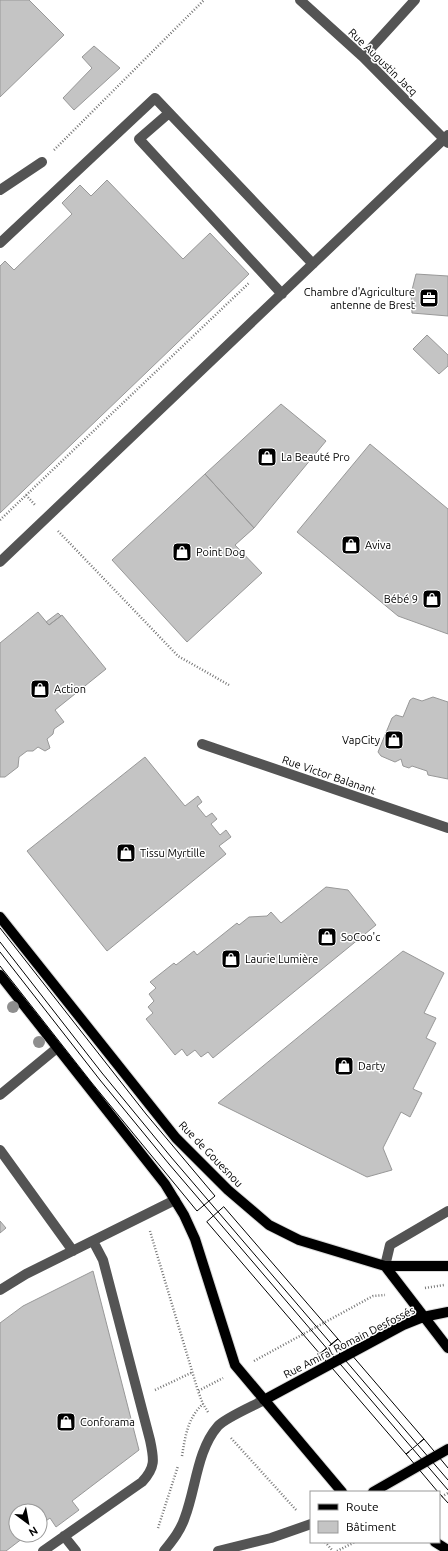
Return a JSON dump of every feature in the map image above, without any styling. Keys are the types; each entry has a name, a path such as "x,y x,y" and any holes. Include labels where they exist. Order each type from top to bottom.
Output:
{"main road":[{"name":"Rue de Gouesnou","path":"0,917 176,1138 228,1190 269,1225 299,1240 385,1266"},
{"path":"0,974 153,1169 175,1200 195,1239 204,1262 232,1359 238,1369 341,1491"},
{"path":"385,1266 448,1266"},
{"path":"385,1266 448,1348"},
{"name":"Rue Amiral Romain Desfossés","path":"264,1400 423,1316 448,1312"},
{"path":"375,1491 448,1449"},
{"path":"437,1543 448,1550"}],"street":[{"name":"Rue Augustin Jacq","path":"300,0 363,57 447,139"},
{"path":"363,57 415,0"},
{"path":"0,242 155,98 313,264"},
{"path":"169,113 139,139 282,294"},
{"path":"0,562 313,264 447,139"},
{"path":"0,190 42,162"},
{"name":"Rue Victor Balanant","path":"202,744 448,828"},
{"path":"0,1095 57,1048"},
{"path":"0,1150 73,1251"},
{"path":"0,1290 26,1274 175,1200"},
{"path":"385,1266 390,1246 448,1212"},
{"path":"43,1551 142,1482 150,1473 153,1466 153,1455 139,1397 103,1260 93,1241"},
{"path":"164,1551 176,1536 185,1518 201,1460 210,1438 219,1424 264,1400"},
{"path":"218,1551 271,1538 310,1524"},
{"path":"64,1536 76,1551"}],"path":[{"path":"42,162 204,0"},
{"path":"0,520 261,271"},
{"path":"69,542 178,656 229,684"},
{"path":"143,1217 152,1237 198,1391"},
{"path":"139,1397 193,1372"},
{"path":"157,1529 173,1485 187,1430 196,1410 202,1404"},
{"path":"326,1543 333,1551"},
{"path":"337,1551 353,1543"}],"building":[{"path":"0,0 29,0 64,35 0,97"},
{"path":"94,46 120,68 74,110 63,98 92,68 82,57"},
{"path":"107,180 183,259 210,233 249,274 0,513 0,266 5,261 14,270 72,214 62,203 80,185 91,196"},
{"name":"Chambre d'Agriculture antenne de Brest","path":"416,274 448,276 448,316 412,313 411,294"},
{"path":"427,335 448,355 448,366 439,374 413,349"},
{"name":"La Beauté Pro","path":"281,404 326,441 254,528 205,474"},
{"path":"370,444 448,509 448,634 398,616 297,532"},
{"name":"Point Dog","path":"205,474 254,528 235,545 262,573 187,642 112,560"},
{"name":"Action","path":"38,612 49,625 62,615 106,669 55,710 64,722 54,729 53,734 47,739 50,748 45,751 38,747 33,751 27,751 19,757 18,767 5,777 0,777 0,643"},
{"path":"58,613 61,616 49,625 46,622"},
{"path":"433,697 448,702 448,779 428,775 427,771 412,766 409,768 403,766 401,759 395,762 381,756 378,752 392,718 396,715 403,717 410,700 413,698 422,701"},
{"name":"Tissu Myrtille","path":"145,757 185,806 198,796 202,802 197,806 206,817 212,813 217,819 211,824 220,835 226,830 231,837 219,846 226,854 107,951 27,851"},
{"path":"326,887 348,890 376,925 213,1058 208,1052 201,1057 195,1050 187,1056 182,1049 175,1055 146,1019 153,1013 148,1007 154,1001 149,994 156,988 150,982 174,963 176,965 194,951 197,955 237,923 239,925 249,917 267,916 271,912 281,923"},
{"name":"Darty","path":"403,951 444,973 424,1013 436,1018 426,1038 436,1043 413,1089 422,1093 410,1117 401,1112 383,1148 392,1170 367,1177 218,1103"},
{"path":"0,1221 6,1228 0,1233"},
{"name":"Conforama","path":"93,1271 139,1450 72,1501 79,1510 56,1527 50,1518 48,1519 48,1503 8,1503 8,1543 16,1543 6,1551 0,1551 0,1323 23,1306"}],"tram line":[{"path":"0,928 146,1114 215,1196 197,1211 91,1082 0,966"},
{"path":"0,942 102,1073 171,1157 448,1480"},
{"path":"0,952 100,1080 169,1164 448,1490"},
{"path":"224,1207 338,1339 320,1354 207,1222 224,1207"},
{"path":"338,1339 424,1439 406,1454 320,1354 338,1339"},
{"path":"420,1442 424,1439 448,1468"},
{"path":"409,1452 406,1454 437,1491"},
{"path":"440,1494 448,1503"}],"place":[{"name":"Chambre d'Agriculture antenne de Brest","path":"429,298"},
{"name":"La Beauté Pro","path":"267,457"},
{"name":"Aviva","path":"351,545"},
{"name":"Point Dog","path":"182,552"},
{"name":"Bébé 9","path":"432,599"},
{"name":"Action","path":"40,689"},
{"name":"VapCity","path":"394,740"},
{"name":"Tissu Myrtille","path":"126,853"},
{"name":"SoCoo'c","path":"327,937"},
{"name":"Laurie Lumière","path":"231,959"},
{"name":"Darty","path":"344,1066"},
{"name":"Conforama","path":"66,1422"}]}
